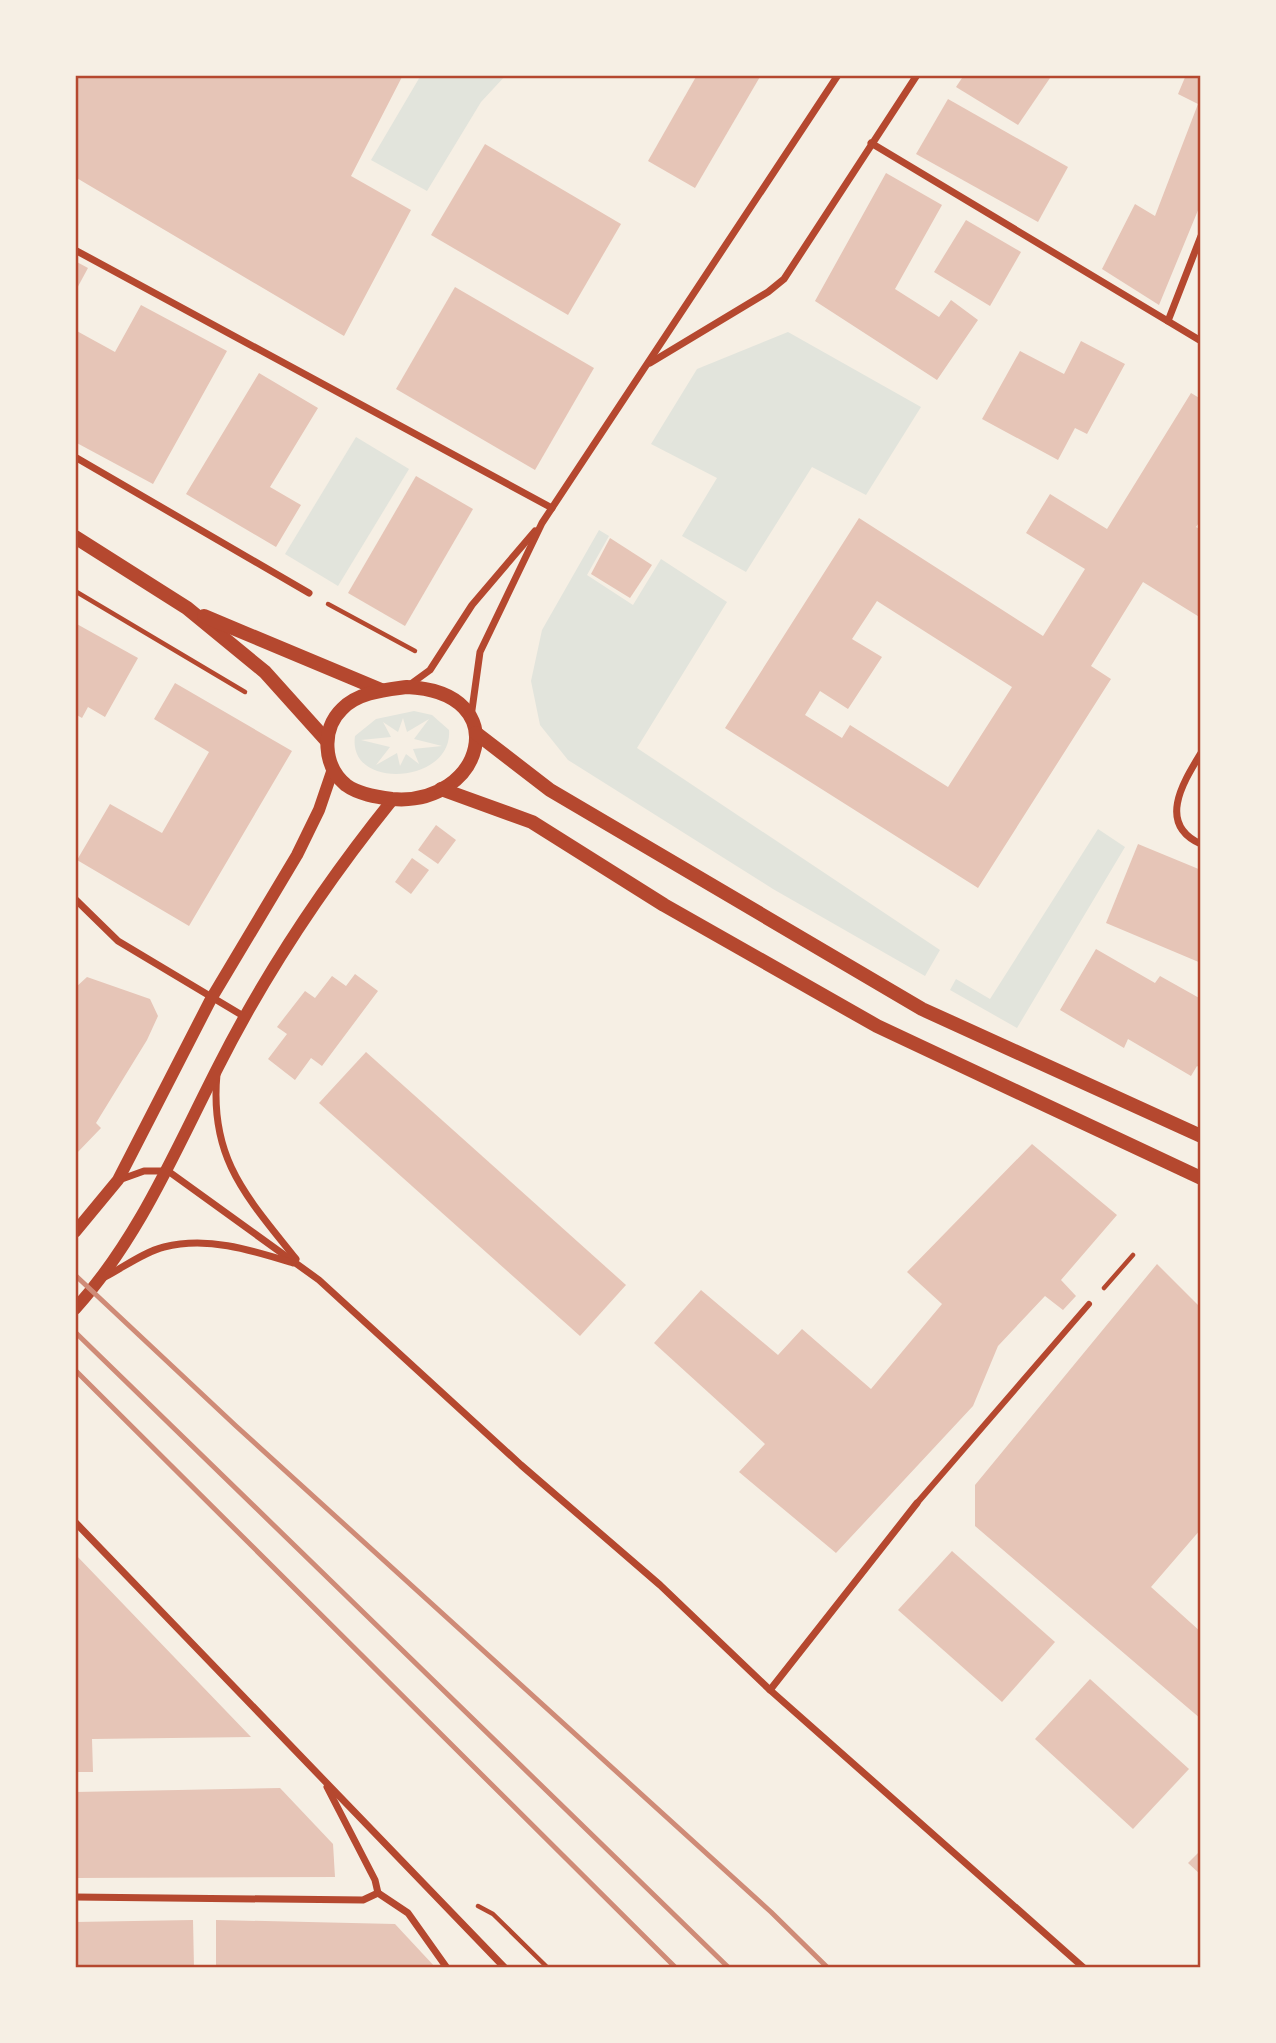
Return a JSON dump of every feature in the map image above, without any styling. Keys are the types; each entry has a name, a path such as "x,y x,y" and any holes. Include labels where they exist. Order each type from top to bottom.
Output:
{"main road":[{"path":"75,537 187,608 265,671 327,741"},
{"path":"187,608 381,690"},
{"path":"407,687 445,693 465,708 476,733 475,750 468,767 458,779 441,789 417,797 393,799 366,794 346,785 333,769 327,741 332,723 342,708 357,699 381,690 407,687"},
{"path":"476,733 550,790 922,1009 1201,1136"},
{"path":"441,789 532,822 664,905 877,1026 1201,1178"}],"street":[{"path":"407,687 430,670 472,605 542,523 838,75"},
{"path":"647,365 768,292 784,279 918,75"},
{"path":"871,143 1201,341"},
{"path":"1168,321 1201,236"},
{"path":"75,250 552,508"},
{"path":"75,457 309,593"},
{"path":"471,718 480,652 542,523"},
{"path":"1201,753 1178,791 1177,817 1191,839 1201,844"},
{"path":"75,1232 118,1180 211,999 297,855 319,810 333,769"},
{"path":"75,1310 104,1277 168,1171 245,1017 310,913 393,799"},
{"path":"75,899 118,941 245,1017"},
{"path":"218,1067 216,1128 241,1189 300,1265"},
{"path":"118,1180 144,1171 168,1171 300,1265 521,1465 660,1585 770,1690 1084,1968"},
{"path":"104,1277 162,1248 199,1241 249,1250 300,1265"},
{"path":"770,1690 918,1503 1089,1304"},
{"path":"75,1521 505,1968"},
{"path":"323,1778 375,1880 378,1893 408,1913 447,1968"},
{"path":"75,1897 363,1900 378,1893"}],"path":[{"path":"75,591 252,697"},
{"path":"309,593 419,653"},
{"path":"1089,1304 1133,1255"}],"shaded area":[{"path":"421,75 506,75 481,102 427,191 371,160"},
{"path":"788,332 921,407 866,495 812,467 746,572 682,536 717,478 651,444 697,369"},
{"path":"356,437 409,469 338,586 285,554"},
{"path":"599,530 609,536 587,575 633,605 661,559 727,602 637,748 940,950 925,976 773,889 568,760 540,725 531,681 542,630"},
{"path":"414,711 432,715 449,730 446,748 435,761 419,770 400,774 382,773 367,766 357,754 355,736 376,719","holes":["403,718 407,732 429,719 414,739 442,746 413,749 419,764 406,754 400,766 397,753 376,765 390,747 361,740 391,737 383,722 398,732"]},
{"path":"1098,829 1125,847 1017,1028 950,990 956,979 990,999"}],"building":[{"path":"77,75 403,75 351,176 411,210 344,336 75,177"},
{"path":"697,75 761,75 695,188 648,161"},
{"path":"964,75 1052,75 1018,125 956,87"},
{"path":"1186,75 1201,75 1201,203 1159,305 1102,269 1135,204 1155,216 1198,104 1178,94"},
{"path":"948,99 1068,167 1038,222 916,154"},
{"path":"485,144 621,224 568,315 431,235"},
{"path":"886,173 942,205 895,289 939,317 951,300 978,320 937,380 815,301"},
{"path":"966,220 1021,252 990,306 934,272"},
{"path":"75,261 88,268 75,292"},
{"path":"455,287 594,368 535,470 396,389"},
{"path":"141,305 227,351 153,484 75,442 75,330 115,352"},
{"path":"1081,341 1125,364 1087,434 1075,428 1058,460 982,419 1020,351 1064,374"},
{"path":"259,373 318,408 270,487 301,505 276,547 186,494"},
{"path":"1191,393 1201,399 1201,520 1196,527 1201,530 1201,618 1143,582 1091,666 1111,679 978,888 725,728 859,518 1043,636 1085,569 1026,533 1050,494 1107,529","holes":["877,601 1012,687 948,787 850,725 842,738 805,715 820,691 848,709 882,657 852,639"]},
{"path":"416,476 473,509 405,626 348,593"},
{"path":"610,538 652,565 630,598 591,574"},
{"path":"75,623 138,658 105,717 88,707 82,718 75,714"},
{"path":"175,683 292,751 189,926 77,860 110,804 162,833 209,752 154,719"},
{"path":"436,825 456,840 438,864 418,850"},
{"path":"1138,844 1201,870 1201,963 1106,923"},
{"path":"412,858 429,870 411,894 395,882"},
{"path":"1096,949 1155,983 1160,976 1201,999 1201,1068 1197,1066 1191,1076 1128,1039 1124,1048 1060,1010"},
{"path":"355,974 378,991 322,1066 311,1058 295,1080 268,1059 287,1034 277,1027 305,991 315,998 332,976 346,986"},
{"path":"87,977 150,999 158,1016 147,1040 96,1123 101,1128 75,1155 75,988"},
{"path":"366,1052 626,1285 580,1336 319,1103"},
{"path":"1032,1144 1117,1215 1061,1280 1076,1296 1063,1310 1045,1296 998,1346 973,1406 836,1553 739,1472 765,1444 654,1343 701,1290 778,1355 802,1329 871,1389 942,1304 907,1272"},
{"path":"1157,1264 1201,1308 1201,1529 1151,1587 1201,1632 1201,1719 975,1526 975,1485"},
{"path":"952,1551 1055,1642 1002,1702 898,1610"},
{"path":"75,1554 251,1737 92,1739 93,1772 75,1772"},
{"path":"1090,1679 1189,1769 1133,1829 1035,1739"},
{"path":"280,1788 333,1844 335,1877 75,1878 75,1792"},
{"path":"1201,1850 1201,1875 1188,1863"},
{"path":"193,1920 194,1968 75,1968 75,1922"},
{"path":"216,1920 395,1924 436,1968 216,1968"}],"railway":[{"path":"75,1275 236,1426 771,1912 828,1968"},
{"path":"75,1332 729,1968"},
{"path":"75,1370 676,1968"}]}
